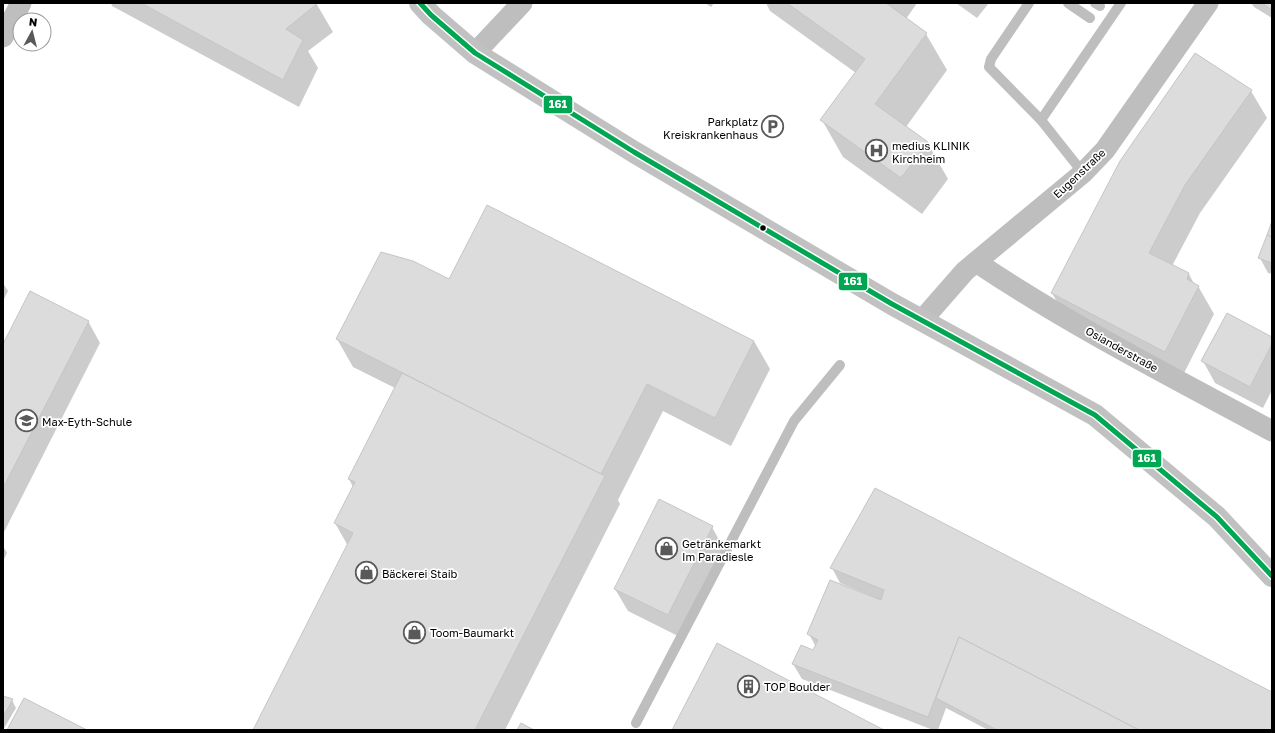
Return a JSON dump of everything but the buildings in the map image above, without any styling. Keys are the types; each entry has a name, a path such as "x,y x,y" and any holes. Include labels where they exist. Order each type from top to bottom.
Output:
{"main road":[{"path":"420,3 431,15 475,53 641,156 892,304 923,319 1095,415 1217,517 1272,576"}],"street":[{"path":"3,37 21,3"},
{"path":"475,53 522,3"},
{"name":"Eugenstraße","path":"923,319 965,270 1083,173 1105,150 1208,3"},
{"name":"Osianderstraße","path":"976,262 1021,292 1183,384 1272,431"}],"lane":[{"path":"1029,3 991,59 989,67 1041,120 1083,173"},
{"path":"1068,3 1090,18"},
{"path":"1041,120 1121,3"},
{"path":"636,723 794,421 840,365"}],"transit line":[{"name":"161","path":"420,3 431,15 475,53 634,152 892,304 1095,415 1217,517 1272,576"}],"place":[{"name":"Parkplatz Kreiskrankenhaus","path":"773,127"},
{"name":"medius KLINIK Kirchheim","path":"877,151"},
{"name":"Max-Eyth-Schule","path":"27,421"},
{"name":"Getränkemarkt Im Paradiesle","path":"667,549"},
{"name":"Bäckerei Staib","path":"366,573"},
{"name":"Toom-Baumarkt","path":"414,632"},
{"name":"TOP Boulder","path":"748,686"}]}
